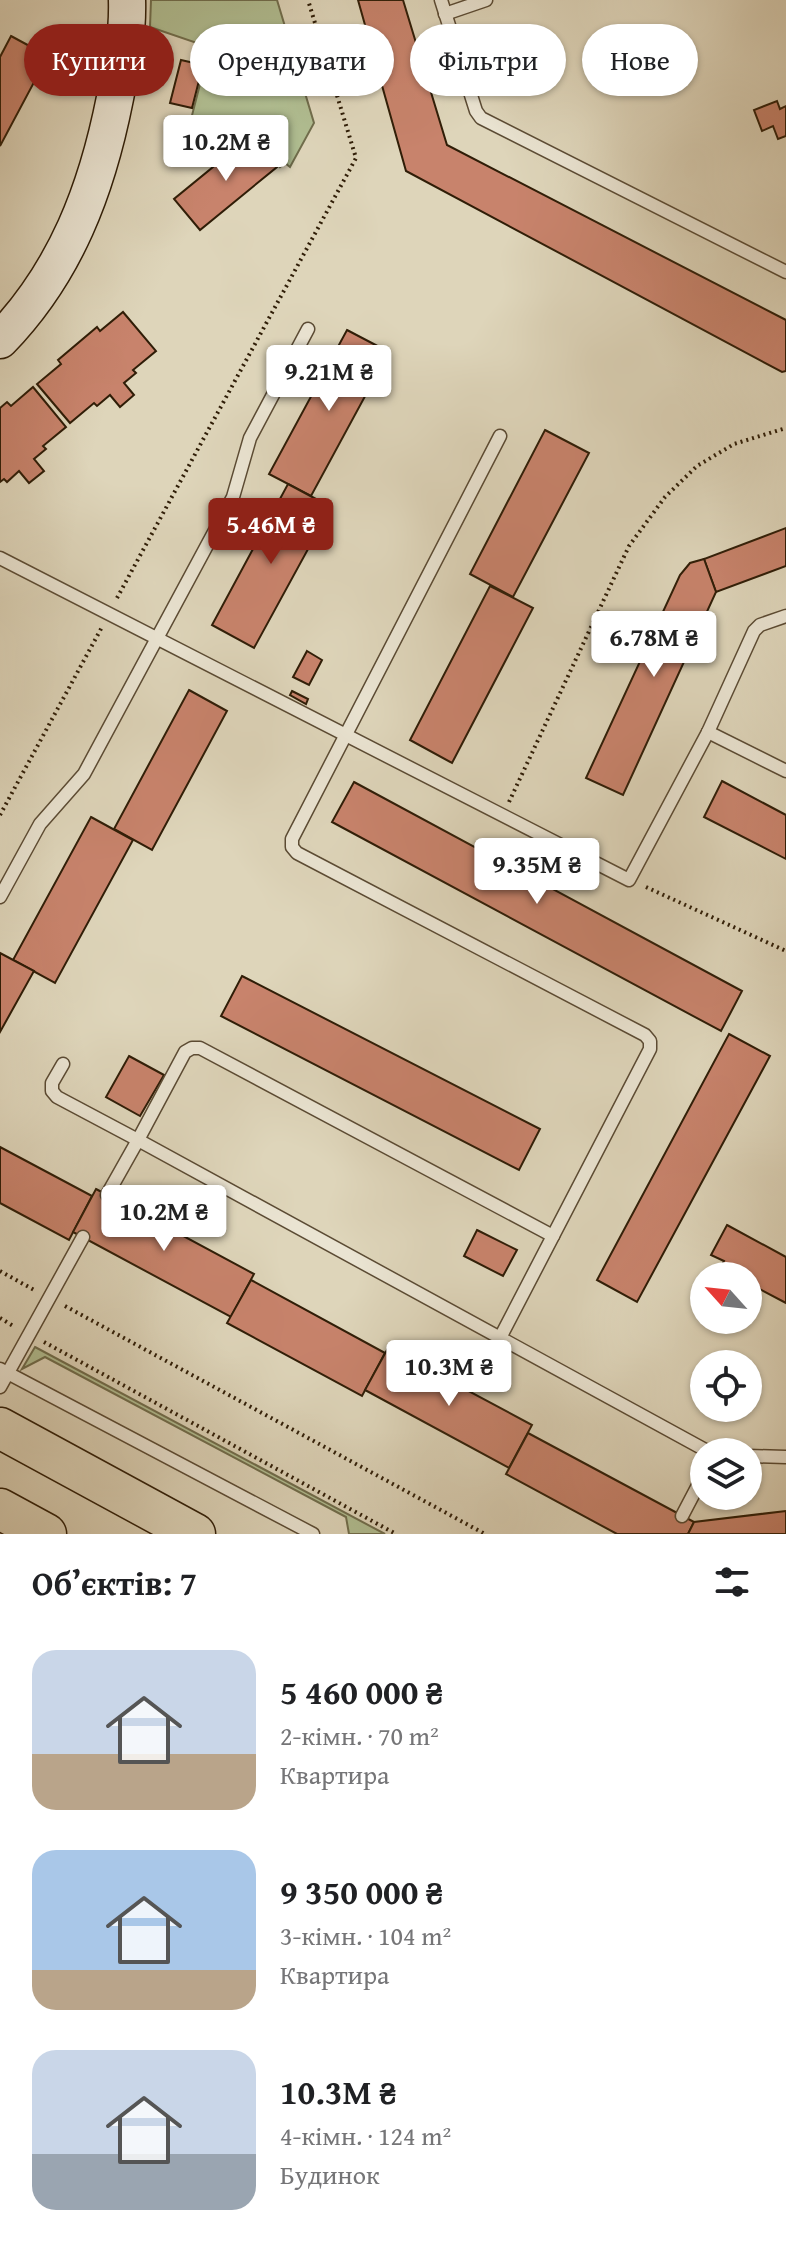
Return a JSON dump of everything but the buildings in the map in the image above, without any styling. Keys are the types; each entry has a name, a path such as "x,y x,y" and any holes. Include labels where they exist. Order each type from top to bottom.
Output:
{"main road":[{"path":"0,1428 195,1534"},
{"path":"0,1509 46,1534"}],"street":[{"path":"0,340 56,269 86,209 108,133 123,62 128,34 127,0"}],"lane":[{"path":"441,0 476,111 481,118 786,272"},
{"path":"445,14 486,0"},
{"path":"0,897 40,824 84,774 233,497 250,438 308,329"},
{"path":"500,436 292,839 292,847 297,853 645,1035 650,1041 650,1049 500,1338"},
{"path":"0,558 629,880 708,732 754,631 760,625 786,616"},
{"path":"708,732 786,771"},
{"path":"107,1195 185,1052 200,1048 553,1236"},
{"path":"63,1064 52,1083 52,1091 57,1097 690,1442"},
{"path":"0,1387 4,1371 29,1334 83,1237"},
{"path":"4,1371 313,1534"},
{"path":"762,1456 786,1457"},
{"path":"682,1516 690,1501"}],"path":[{"path":"0,815 356,158 308,0"},
{"path":"503,815 629,546 656,509 697,466 734,444 786,428"},
{"path":"629,880 786,951"},
{"path":"0,1271 485,1534"},
{"path":"0,1318 396,1534"}],"green space":[{"path":"151,0 277,0 284,24 190,24 190,41 174,35 174,24 150,24"},
{"path":"197,96 306,96 314,123 290,167 285,163 280,167 247,126 218,149 188,131"},
{"path":"35,1347 385,1534 349,1534 346,1517 45,1357 22,1369"}]}
